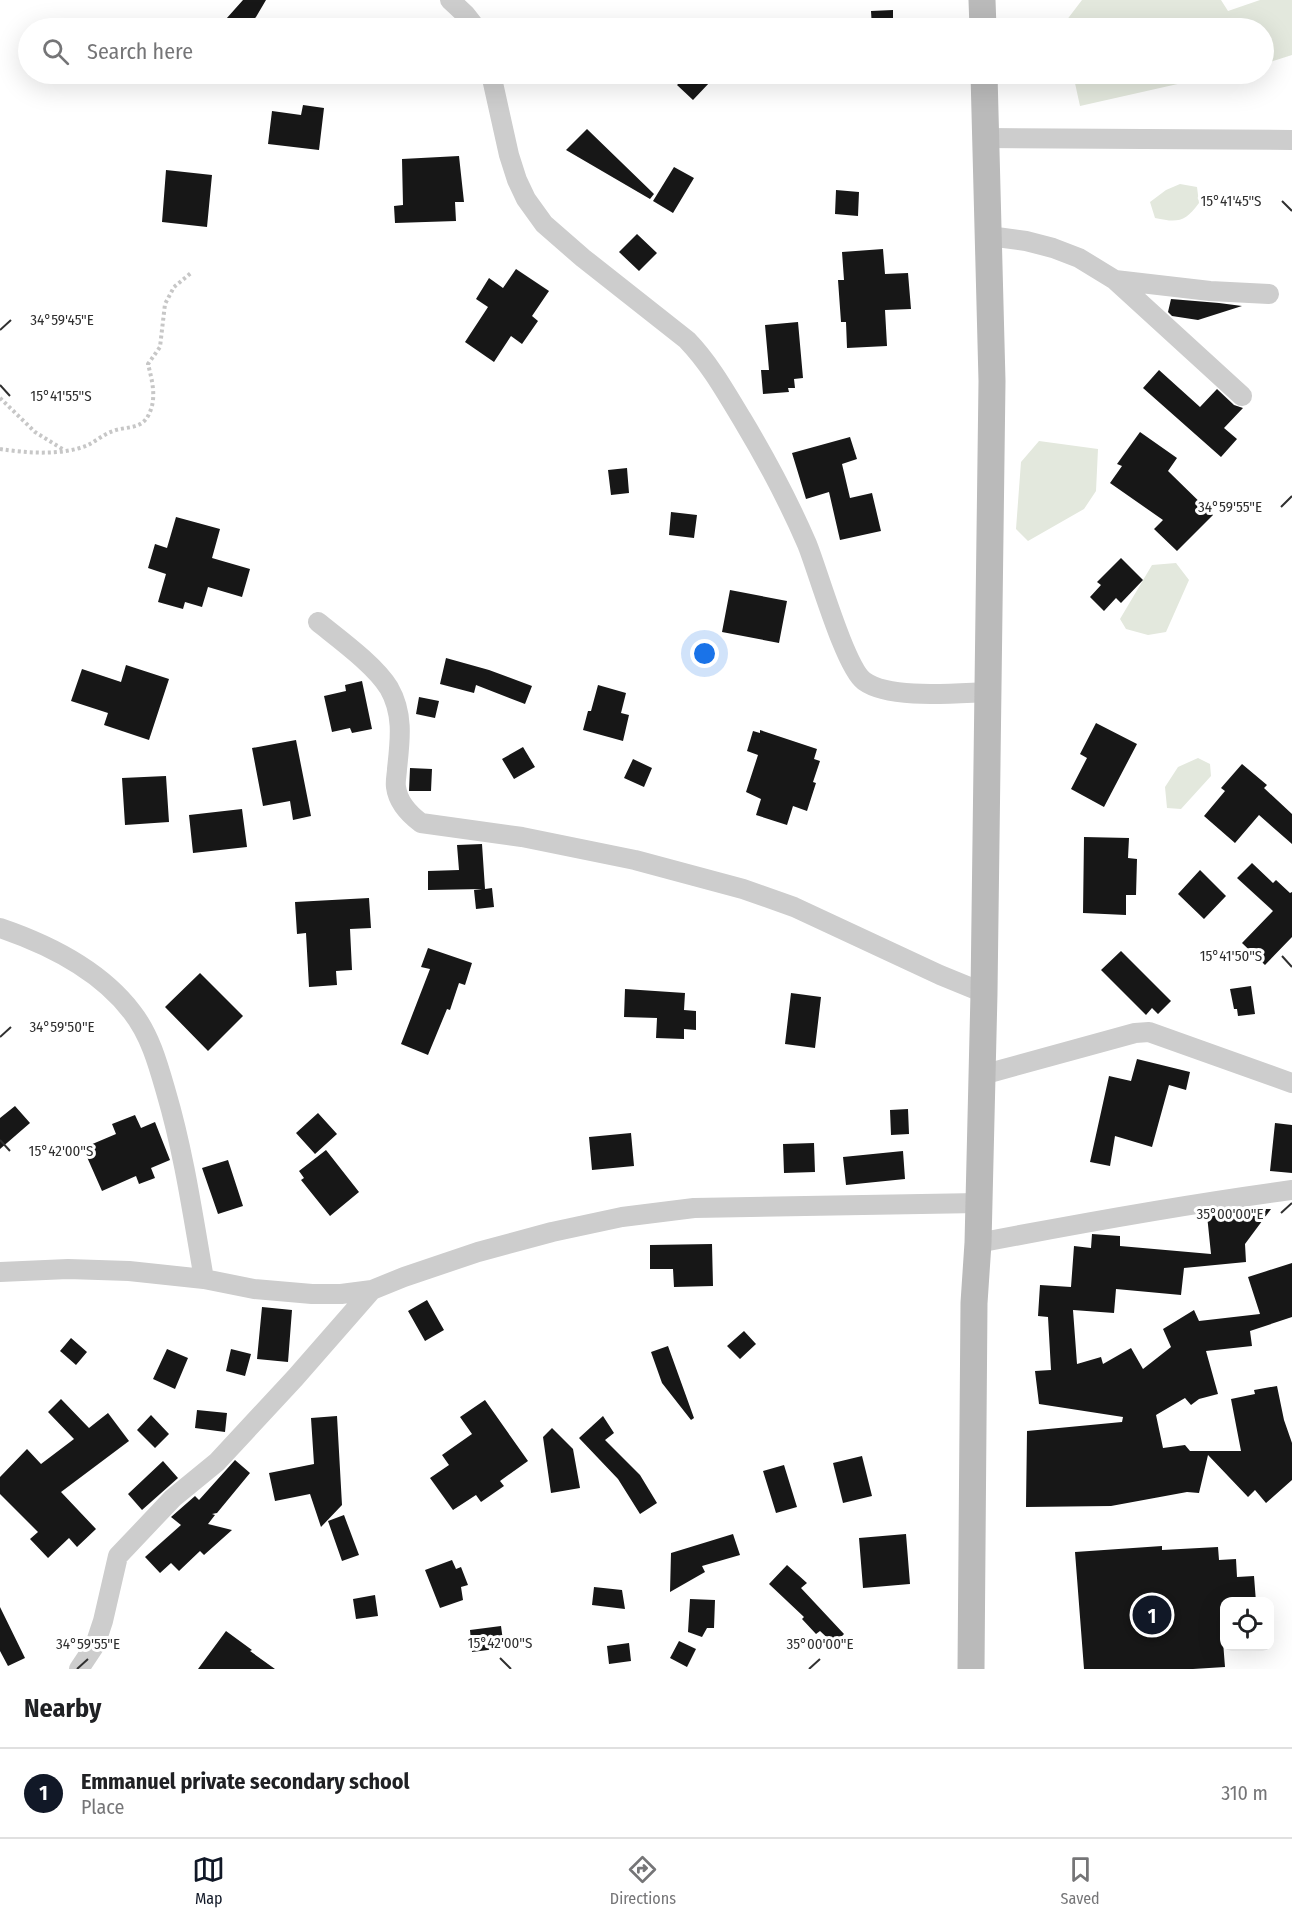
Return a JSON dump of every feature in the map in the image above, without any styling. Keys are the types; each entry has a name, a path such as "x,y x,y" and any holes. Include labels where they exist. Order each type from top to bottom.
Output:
{"main road":[{"path":"982,0 983,18"},
{"path":"971,1669 974,1303 978,1243 984,993 992,381 984,84"}],"street":[{"path":"450,0 468,18"},
{"path":"493,84 509,156 526,199 544,224 687,340 717,377 780,486 807,544 846,651 857,674 875,687 910,693 989,692"},
{"path":"985,138 1292,140"},
{"path":"989,236 1026,241 1053,248 1079,258 1115,280 1242,396"},
{"path":"1115,280 1210,291 1269,294"},
{"path":"318,622 354,652 389,687 399,714 396,787 400,801 409,814 422,823 522,837 646,863 743,889 794,907 984,993"},
{"path":"0,928 47,946 83,966 132,1011 143,1027 161,1075 176,1126 204,1279"},
{"path":"982,1076 1134,1033 1149,1032 1292,1083"},
{"path":"978,1243 1215,1201 1292,1190"},
{"path":"0,1272 68,1269 129,1270 204,1279 254,1289 312,1294 372,1290 478,1252 552,1232 622,1217 693,1208 979,1203"},
{"path":"80,1669 95,1645 101,1629 118,1556 173,1498 217,1462 372,1290"}],"path":[{"path":"0,449 23,452 64,451 87,445 113,431 136,427 149,415 154,392 148,364 160,347 165,304 174,287 191,273"},
{"path":"0,398 35,432 64,451"}],"shaded area":[{"path":"1082,0 1221,0 1228,11 1260,0 1292,0 1292,55 1274,61 1274,18 1068,18"},
{"path":"1075,84 1178,84 1080,106"},
{"path":"1180,184 1197,187 1199,203 1180,220 1155,218 1150,202 1166,190"},
{"path":"1039,441 1098,449 1096,491 1084,509 1028,541 1016,529 1021,462"},
{"path":"1176,563 1189,580 1166,632 1148,635 1126,629 1120,619 1152,565"},
{"path":"1198,758 1210,764 1211,776 1181,809 1167,808 1165,787 1178,767"}],"building":[{"path":"243,0 266,0 255,18 227,18"},
{"path":"893,10 893,18 871,18 871,11"},
{"path":"678,84 708,84 693,100"},
{"path":"303,105 324,108 319,150 268,144 272,111 301,115"},
{"path":"587,129 654,194 650,199 566,150"},
{"path":"459,156 464,202 455,202 456,221 395,223 394,206 403,205 402,159"},
{"path":"674,167 694,178 673,213 653,201"},
{"path":"166,170 212,175 207,227 162,222"},
{"path":"836,190 859,192 858,216 835,214"},
{"path":"637,234 657,253 639,271 619,252"},
{"path":"883,249 885,274 908,273 911,309 885,310 887,346 847,348 846,322 841,322 838,280 844,280 842,252"},
{"path":"516,269 549,291 532,316 538,321 522,344 511,336 494,362 465,342 488,307 476,299 489,278 503,288"},
{"path":"1171,299 1242,306 1198,320 1172,316 1168,312"},
{"path":"798,322 803,378 794,379 795,388 788,388 789,392 763,394 761,370 769,370 765,325"},
{"path":"1159,370 1200,407 1217,389 1234,405 1243,408 1224,428 1237,439 1221,457 1143,388"},
{"path":"1140,432 1177,458 1168,471 1213,515 1177,551 1154,529 1163,520 1110,483 1122,466 1117,464"},
{"path":"850,437 857,459 842,464 850,498 872,493 881,531 840,540 829,492 806,499 792,453"},
{"path":"627,468 629,493 611,495 608,470"},
{"path":"671,512 697,515 694,538 669,535"},
{"path":"176,517 220,529 212,558 250,569 242,597 208,587 202,607 185,602 183,609 158,602 166,574 148,568 155,544 167,548"},
{"path":"1121,558 1143,580 1121,603 1116,598 1104,611 1090,597 1101,585 1097,582"},
{"path":"730,590 787,601 779,643 722,632"},
{"path":"446,658 489,670 532,686 525,704 476,685 474,693 440,684"},
{"path":"126,665 169,679 149,740 104,725 108,713 71,701 82,669 121,682"},
{"path":"362,681 372,729 352,733 350,728 332,732 324,696 346,691 345,685"},
{"path":"598,685 626,693 621,713 629,715 623,741 583,730"},
{"path":"419,697 439,701 435,718 416,714"},
{"path":"1096,723 1137,744 1104,807 1071,789 1087,758 1080,754"},
{"path":"760,730 817,749 814,759 820,761 807,811 793,806 787,825 756,815 761,799 746,792 758,755 747,751 753,731 760,733"},
{"path":"296,740 311,816 293,820 290,801 263,806 252,748"},
{"path":"523,747 535,767 514,779 502,759"},
{"path":"633,759 652,768 644,787 624,778"},
{"path":"1242,764 1267,785 1264,788 1292,814 1292,844 1259,815 1235,843 1204,816 1225,791 1221,788"},
{"path":"410,768 432,769 431,791 409,791"},
{"path":"166,776 169,822 125,825 122,778"},
{"path":"242,809 247,847 193,853 189,815"},
{"path":"1084,837 1129,838 1128,858 1137,859 1136,895 1126,895 1126,915 1083,913"},
{"path":"482,844 485,889 492,888 494,907 476,909 474,890 482,889 428,890 428,871 459,870 457,845"},
{"path":"1252,863 1273,883 1276,880 1290,893 1292,892 1292,937 1265,965 1242,943 1273,911 1237,878"},
{"path":"1200,870 1226,896 1204,919 1178,894"},
{"path":"369,898 371,928 350,929 352,970 336,971 337,985 309,987 306,933 297,934 295,902"},
{"path":"428,948 472,963 465,985 459,983 450,1010 447,1009 428,1055 401,1044 430,969 421,967"},
{"path":"1121,951 1171,1001 1158,1014 1152,1008 1146,1015 1101,970"},
{"path":"200,973 243,1016 208,1051 165,1007"},
{"path":"1251,986 1255,1014 1238,1016 1237,1009 1234,1009 1230,989"},
{"path":"625,989 685,993 684,1010 696,1011 696,1030 684,1029 684,1039 656,1038 657,1018 624,1017"},
{"path":"791,993 821,997 815,1048 785,1044"},
{"path":"1137,1059 1190,1072 1186,1090 1169,1085 1152,1147 1115,1136 1110,1166 1090,1162 1109,1076 1131,1081"},
{"path":"15,1106 30,1123 0,1149 0,1118"},
{"path":"908,1109 909,1134 891,1135 890,1110"},
{"path":"318,1113 337,1134 315,1154 296,1133"},
{"path":"135,1115 141,1128 155,1122 170,1160 151,1168 155,1178 139,1184 136,1176 102,1191 83,1148 116,1134 112,1124"},
{"path":"1275,1123 1292,1125 1292,1173 1270,1171"},
{"path":"631,1133 634,1166 592,1170 589,1137"},
{"path":"814,1143 815,1172 784,1173 783,1144"},
{"path":"326,1150 359,1192 330,1216 301,1180 304,1178 299,1171"},
{"path":"903,1151 905,1179 846,1185 843,1157"},
{"path":"228,1160 243,1206 218,1214 202,1168"},
{"path":"1262,1206 1263,1209 1271,1209 1245,1244 1246,1262 1184,1268 1181,1295 1116,1289 1114,1313 1073,1310 1077,1364 1101,1357 1103,1364 1131,1348 1143,1369 1171,1347 1163,1329 1194,1310 1199,1321 1260,1314 1248,1277 1292,1263 1292,1317 1250,1331 1252,1346 1206,1351 1218,1394 1199,1399 1191,1405 1185,1398 1156,1415 1163,1448 1185,1445 1190,1451 1241,1451 1231,1399 1255,1394 1254,1390 1277,1386 1284,1420 1292,1443 1292,1480 1266,1503 1255,1490 1248,1497 1208,1455 1199,1493 1187,1492 1111,1506 1026,1507 1027,1431 1122,1422 1123,1417 1039,1404 1035,1371 1051,1370 1048,1317 1038,1316 1040,1285 1071,1287 1074,1246 1091,1248 1092,1234 1120,1236 1120,1246 1211,1254 1207,1215"},
{"path":"712,1244 713,1286 674,1287 673,1269 650,1269 650,1245"},
{"path":"427,1300 444,1330 425,1341 408,1311"},
{"path":"262,1307 292,1310 288,1362 257,1359"},
{"path":"744,1331 756,1344 740,1359 727,1346"},
{"path":"71,1338 87,1352 76,1365 60,1351"},
{"path":"668,1346 694,1418 691,1420 662,1383 651,1352"},
{"path":"167,1349 188,1358 175,1389 153,1379"},
{"path":"231,1349 251,1354 245,1376 226,1371"},
{"path":"61,1399 89,1428 108,1413 129,1441 61,1492 96,1529 77,1547 69,1538 48,1558 30,1539 38,1532 0,1494 0,1477 27,1449 41,1464 74,1439 48,1412"},
{"path":"485,1400 528,1461 500,1481 504,1486 481,1502 476,1495 453,1510 430,1478 449,1465 442,1455 472,1434 460,1417"},
{"path":"197,1410 227,1413 225,1432 195,1428"},
{"path":"151,1415 169,1434 155,1448 137,1430"},
{"path":"337,1416 342,1505 321,1527 310,1494 275,1501 269,1473 314,1464 311,1418"},
{"path":"603,1416 614,1433 605,1440 640,1475 657,1503 640,1514 618,1479 579,1438"},
{"path":"552,1428 573,1449 580,1488 551,1493 543,1437"},
{"path":"862,1456 872,1496 843,1503 833,1463"},
{"path":"235,1460 250,1473 217,1513 212,1514 215,1515 208,1524 232,1530 204,1555 200,1551 179,1571 171,1563 160,1573 145,1557 181,1525 171,1517 195,1496 199,1500"},
{"path":"163,1461 178,1478 142,1510 128,1494"},
{"path":"784,1465 797,1507 776,1513 763,1471"},
{"path":"344,1515 359,1555 342,1561 328,1521"},
{"path":"733,1534 740,1555 702,1566 705,1572 670,1592 671,1553"},
{"path":"906,1534 910,1584 863,1588 859,1538"},
{"path":"1162,1546 1162,1550 1218,1547 1219,1560 1236,1559 1237,1577 1254,1576 1256,1597 1220,1597 1220,1651 1224,1651 1225,1667 1084,1669 1075,1552"},
{"path":"452,1560 456,1569 461,1567 468,1585 461,1587 463,1600 440,1608 425,1570"},
{"path":"787,1565 807,1583 801,1588 844,1634 834,1644 820,1631 816,1634 802,1619 804,1617 769,1584"},
{"path":"594,1587 622,1590 625,1609 592,1605"},
{"path":"375,1595 378,1616 356,1619 353,1599"},
{"path":"690,1599 715,1600 714,1628 707,1628 702,1637 688,1632"},
{"path":"0,1607 25,1658 8,1666 0,1651"},
{"path":"501,1626 504,1648 472,1652 470,1630"},
{"path":"226,1631 252,1650 250,1651 275,1669 198,1669"},
{"path":"679,1641 696,1649 687,1667 670,1658"},
{"path":"629,1643 631,1661 609,1664 607,1646"}],"place":[{"name":"Emmanuel private secondary school","path":"1152,1615"}]}
